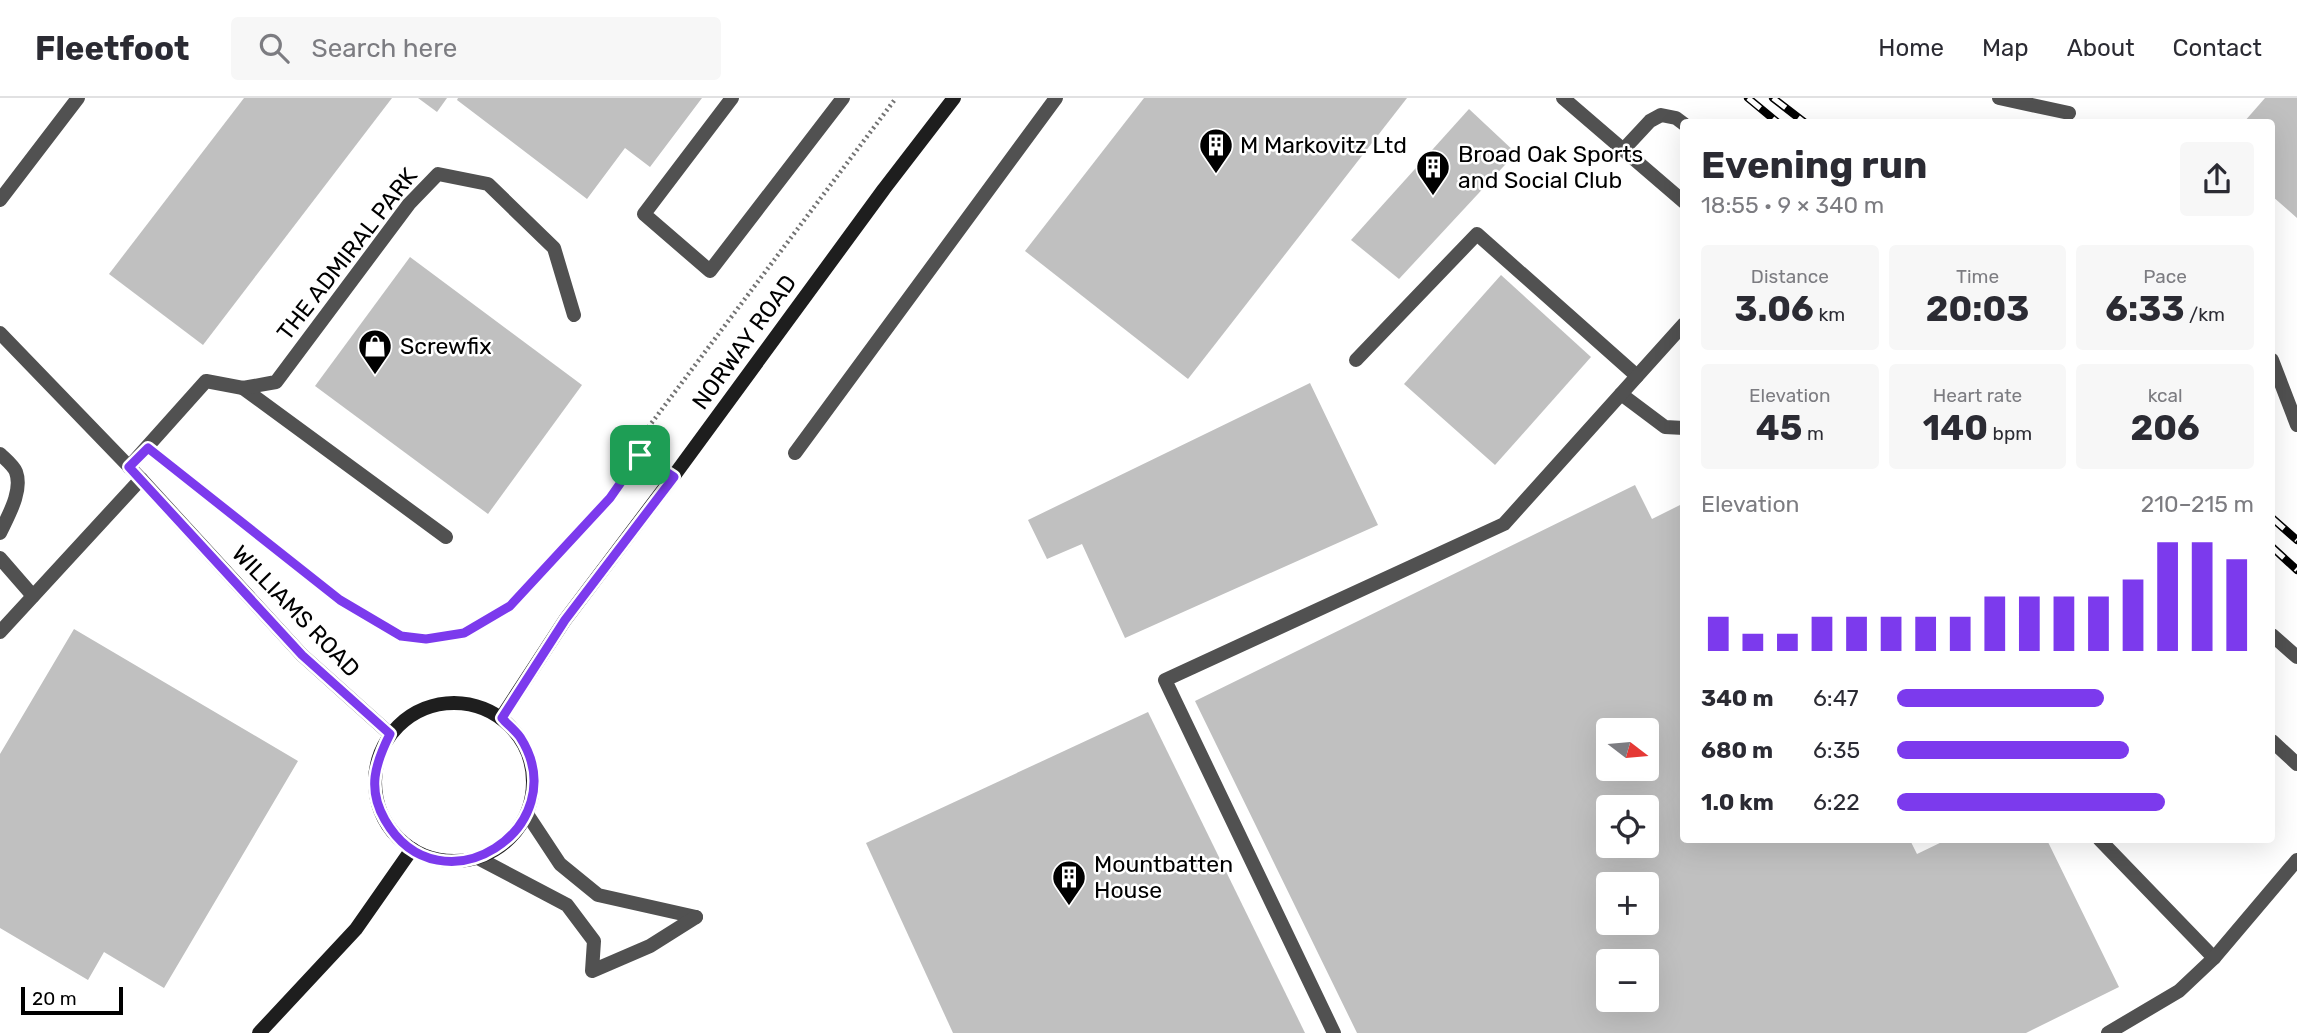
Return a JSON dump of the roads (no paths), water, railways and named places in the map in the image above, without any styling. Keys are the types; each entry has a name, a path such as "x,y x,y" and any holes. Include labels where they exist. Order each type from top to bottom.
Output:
{"street":[{"path":"0,200 78,98"},
{"path":"732,98 644,214 710,271 843,98"},
{"name":"NORWAY ROAD","path":"502,718 565,620 954,98"},
{"path":"795,453 1056,98"},
{"path":"1563,98 1680,199"},
{"path":"1999,98 2069,118 2072,98"},
{"path":"1623,150 1650,121 1661,115 1680,121"},
{"name":"THE ADMIRAL PARK","path":"129,467 206,381 243,388 276,382 409,204 438,174 488,184 554,248 574,315"},
{"path":"1356,360 1477,234 1637,376"},
{"path":"1334,1033 1165,680 1504,524 1680,328"},
{"name":"WILLIAMS ROAD","path":"0,333 141,479 302,655 390,734"},
{"path":"2275,368 2297,425"},
{"path":"243,388 446,537"},
{"path":"1621,394 1665,427 1680,429"},
{"path":"0,454 16,472 16,481 14,502 0,533"},
{"path":"0,632 141,479"},
{"path":"0,558 33,596"},
{"path":"2275,638 2297,657"},
{"path":"455,702 479,706 502,718 519,737 531,761 533,788 527,814 515,833 498,848 478,858 456,862 432,859 412,849 392,832 379,809 374,783 378,757 390,734 408,717 430,706 455,702"},
{"path":"2275,744 2297,764"},
{"path":"478,858 567,905 594,941 592,971 650,946 695,917 598,895 560,864 527,814"},
{"path":"2103,843 2214,958"},
{"path":"259,1033 356,929 412,849"},
{"path":"2108,1033 2179,991 2214,958 2297,860"}],"railway":[{"path":"1748,98 1773,119"},
{"path":"1773,98 1800,119"},
{"path":"2275,521 2297,540"},
{"path":"2275,550 2297,570"}],"place":[{"name":"M Markovitz Ltd","path":"1216,175"},
{"name":"Broad Oak Sports and Social Club","path":"1433,197"},
{"name":"Screwfix","path":"375,376"},
{"name":"Mountbatten House","path":"1069,907"}]}
